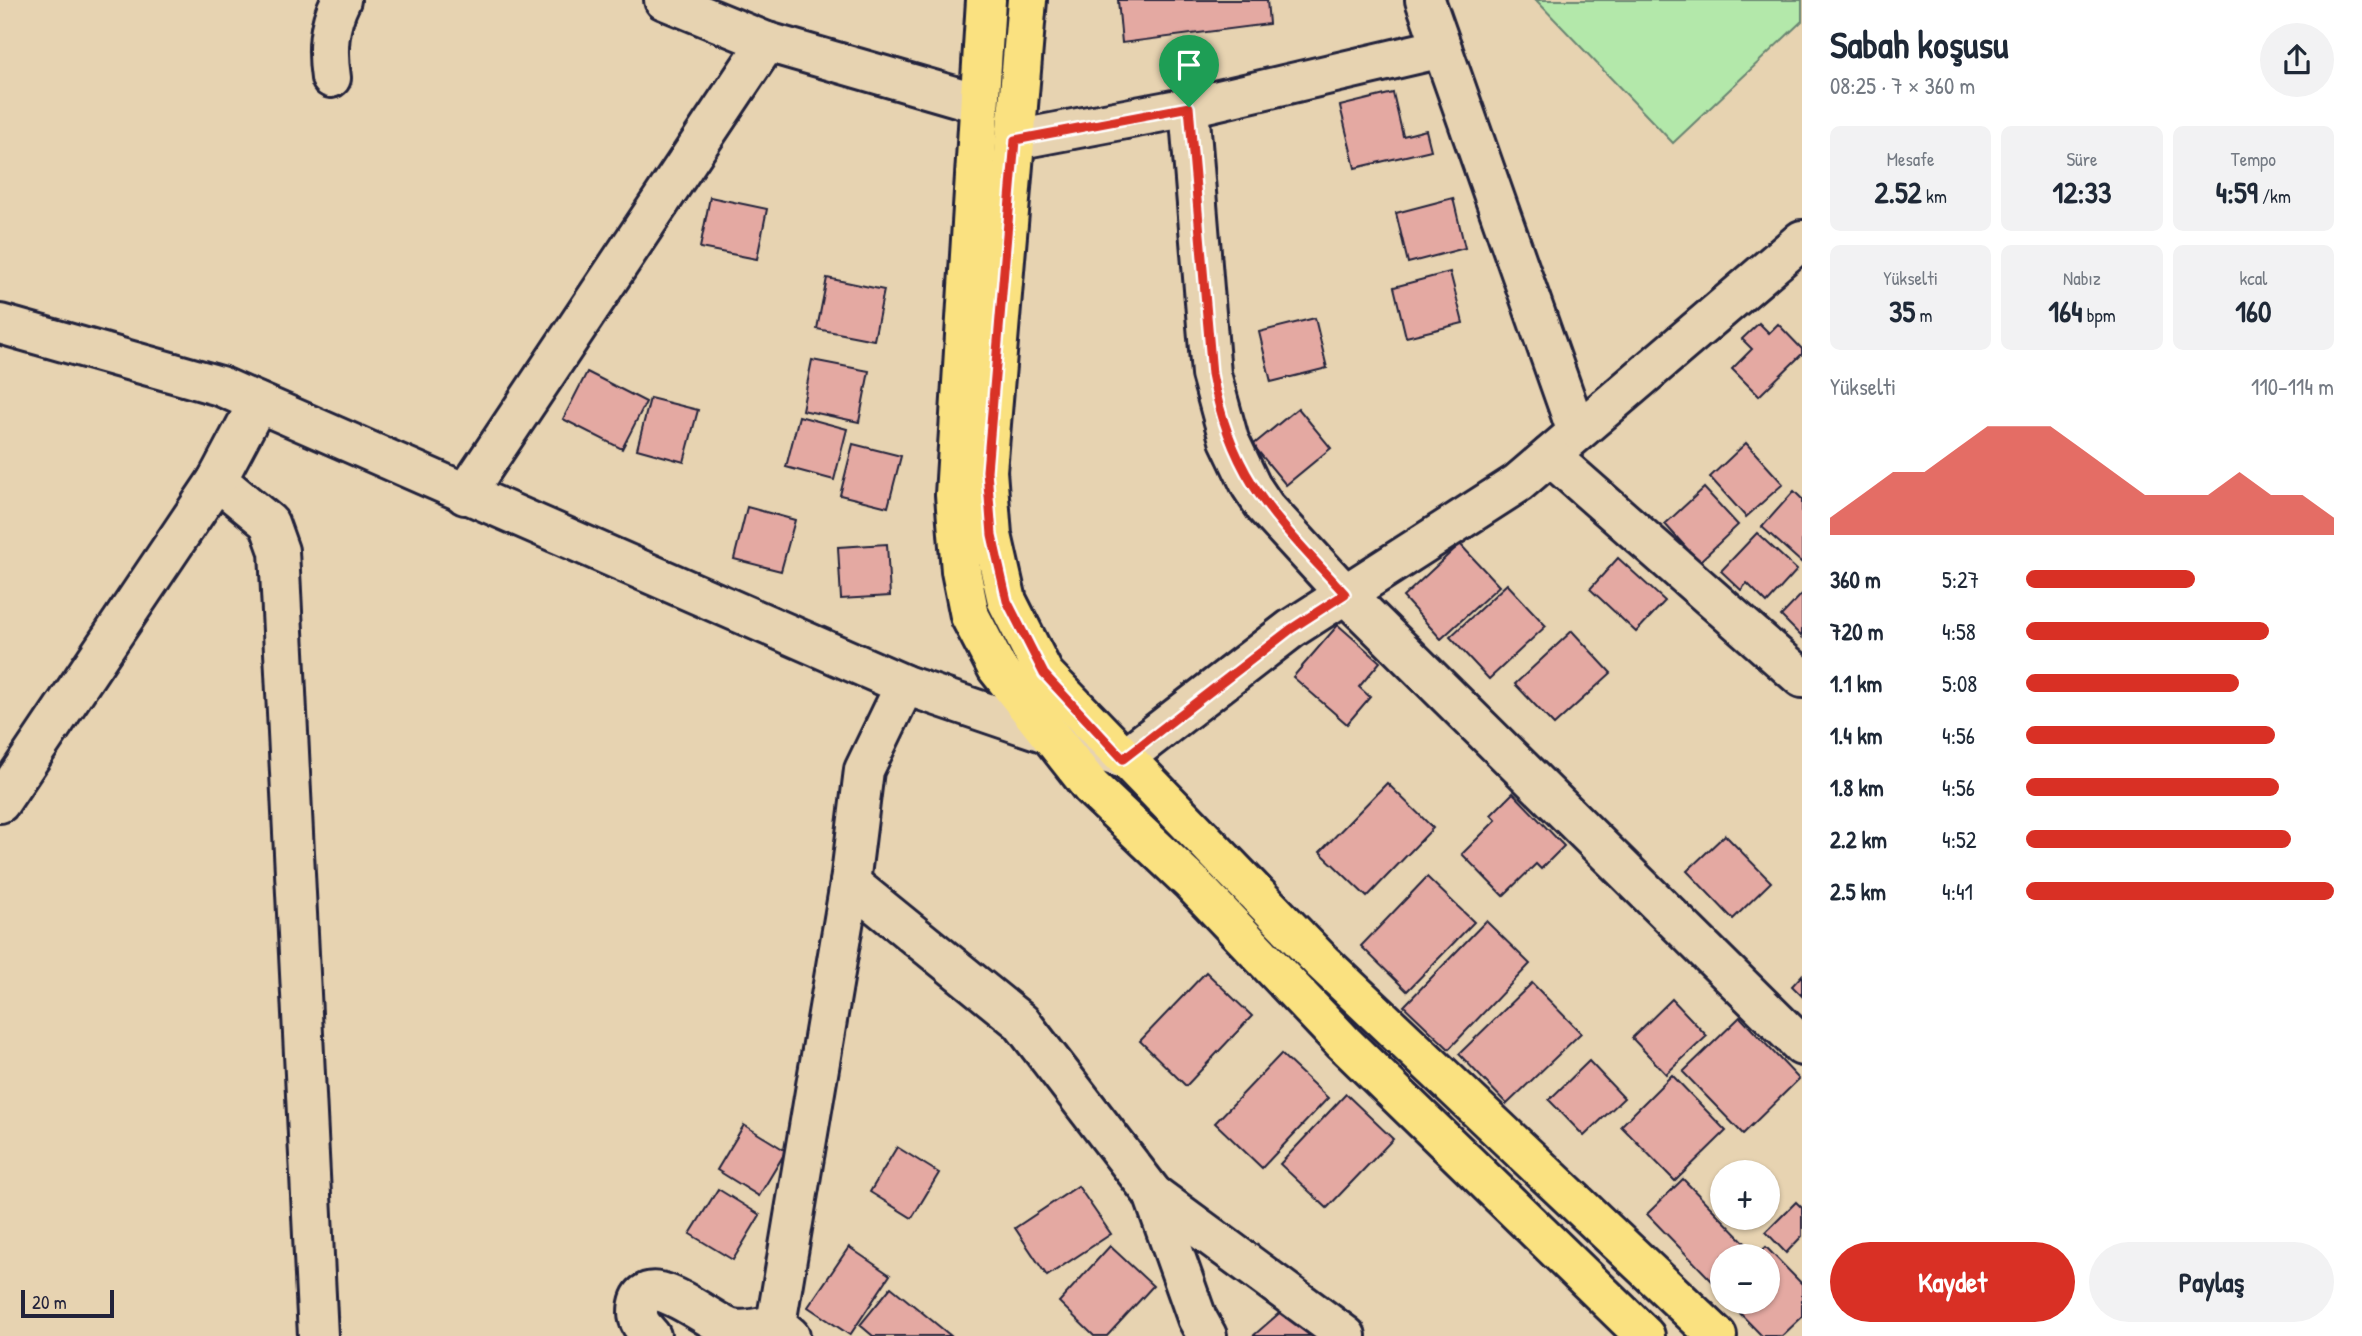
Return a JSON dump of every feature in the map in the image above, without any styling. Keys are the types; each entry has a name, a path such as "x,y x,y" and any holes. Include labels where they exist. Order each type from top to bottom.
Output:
{"main road":[{"path":"986,0 956,495 961,571 970,616 998,668 1091,787 1191,882 1344,1043 1645,1336"},
{"path":"1027,0 987,471 992,535 1007,601 1044,674 1123,759 1322,962 1717,1336"}],"street":[{"path":"331,78 328,55 330,32 341,0"},
{"path":"664,0 767,42 978,103"},
{"path":"1425,0 1564,444 1802,678"},
{"path":"465,495 767,42"},
{"path":"1015,140 1189,107 1442,48"},
{"path":"1189,107 1212,374 1218,407 1229,440 1251,486 1265,507 1345,594 1802,1045"},
{"path":"0,324 220,386 465,495 905,684 1123,759 1291,629 1518,483 1802,240"},
{"path":"0,803 217,480 258,403"},
{"path":"217,480 269,523 279,551 318,1336"},
{"path":"651,1336 638,1318 638,1306 643,1298 659,1290 669,1292 718,1325 733,1329 783,1330 850,883 864,769 905,684"},
{"path":"850,883 1021,1022 1153,1194 1346,1336"},
{"path":"1153,1194 1197,1318 1207,1336"}],"green space":[{"path":"1536,0 1802,0 1802,21 1673,143"}],"building":[{"path":"1118,0 1267,0 1269,24 1122,43"},
{"path":"1393,93 1403,136 1426,130 1431,150 1355,168 1340,106"},
{"path":"710,197 767,209 757,259 700,248"},
{"path":"1453,198 1465,248 1408,263 1396,213"},
{"path":"1450,272 1463,323 1406,337 1394,287"},
{"path":"827,278 884,290 874,340 817,329"},
{"path":"1315,318 1327,368 1271,382 1259,332"},
{"path":"1759,323 1769,333 1778,324 1802,349 1802,354 1759,396 1732,369 1752,349 1742,339"},
{"path":"812,360 869,371 859,422 802,410"},
{"path":"587,372 646,402 622,449 563,419"},
{"path":"650,398 698,410 684,462 637,449"},
{"path":"1298,408 1331,448 1286,485 1253,445"},
{"path":"799,416 847,429 834,480 786,467"},
{"path":"1746,443 1783,484 1746,517 1710,477"},
{"path":"853,444 901,456 888,507 840,495"},
{"path":"1704,488 1738,525 1699,562 1665,524"},
{"path":"1794,491 1802,499 1802,563 1762,527"},
{"path":"747,507 795,520 781,571 734,559"},
{"path":"1757,533 1797,570 1767,603 1747,583 1741,590 1721,571"},
{"path":"887,544 890,596 841,599 838,547"},
{"path":"1460,544 1499,586 1441,639 1403,597"},
{"path":"1618,558 1665,601 1636,632 1590,589"},
{"path":"1507,584 1546,626 1489,679 1450,637"},
{"path":"1802,594 1802,637 1781,616"},
{"path":"1338,625 1380,662 1359,687 1370,697 1347,724 1293,677"},
{"path":"1572,631 1611,673 1554,725 1515,684"},
{"path":"1387,783 1433,828 1367,897 1320,852"},
{"path":"1513,793 1564,846 1541,869 1536,864 1503,896 1462,854 1496,820 1491,815"},
{"path":"1725,835 1771,882 1733,919 1687,871"},
{"path":"1427,877 1474,922 1407,991 1361,946"},
{"path":"1486,921 1530,964 1449,1049 1404,1006"},
{"path":"1206,972 1252,1016 1186,1086 1140,1041"},
{"path":"1802,975 1802,996 1792,986"},
{"path":"1532,983 1581,1033 1507,1104 1459,1054"},
{"path":"1672,999 1707,1036 1666,1074 1632,1038"},
{"path":"1740,1017 1799,1079 1743,1134 1683,1072"},
{"path":"1281,1054 1328,1098 1262,1168 1215,1123"},
{"path":"1589,1061 1624,1098 1584,1136 1549,1100"},
{"path":"1672,1075 1726,1131 1675,1181 1621,1126"},
{"path":"1346,1094 1393,1139 1327,1208 1280,1164"},
{"path":"744,1125 786,1151 759,1196 717,1170"},
{"path":"897,1147 939,1173 912,1218 870,1192"},
{"path":"1683,1179 1710,1207 1710,1230 1733,1230 1746,1244 1710,1244 1710,1279 1647,1214"},
{"path":"1078,1186 1111,1234 1047,1276 1015,1228"},
{"path":"718,1189 760,1215 733,1260 690,1234"},
{"path":"1796,1202 1802,1208 1802,1236 1786,1253 1766,1232 1780,1230 1780,1218"},
{"path":"1110,1246 1153,1286 1107,1336 1094,1336 1059,1302"},
{"path":"849,1247 890,1275 850,1335 808,1307"},
{"path":"1780,1261 1802,1284 1802,1317 1782,1336 1762,1336 1741,1314 1780,1314"},
{"path":"891,1287 951,1336 873,1336 860,1325"},
{"path":"1292,1302 1322,1336 1253,1336"}],"route":[{"path":"1189,107 1212,374 1218,407 1239,464 1265,507 1345,594 1291,629 1123,759 1044,674 1007,601 992,535 987,471 1015,140 1189,107"}]}
